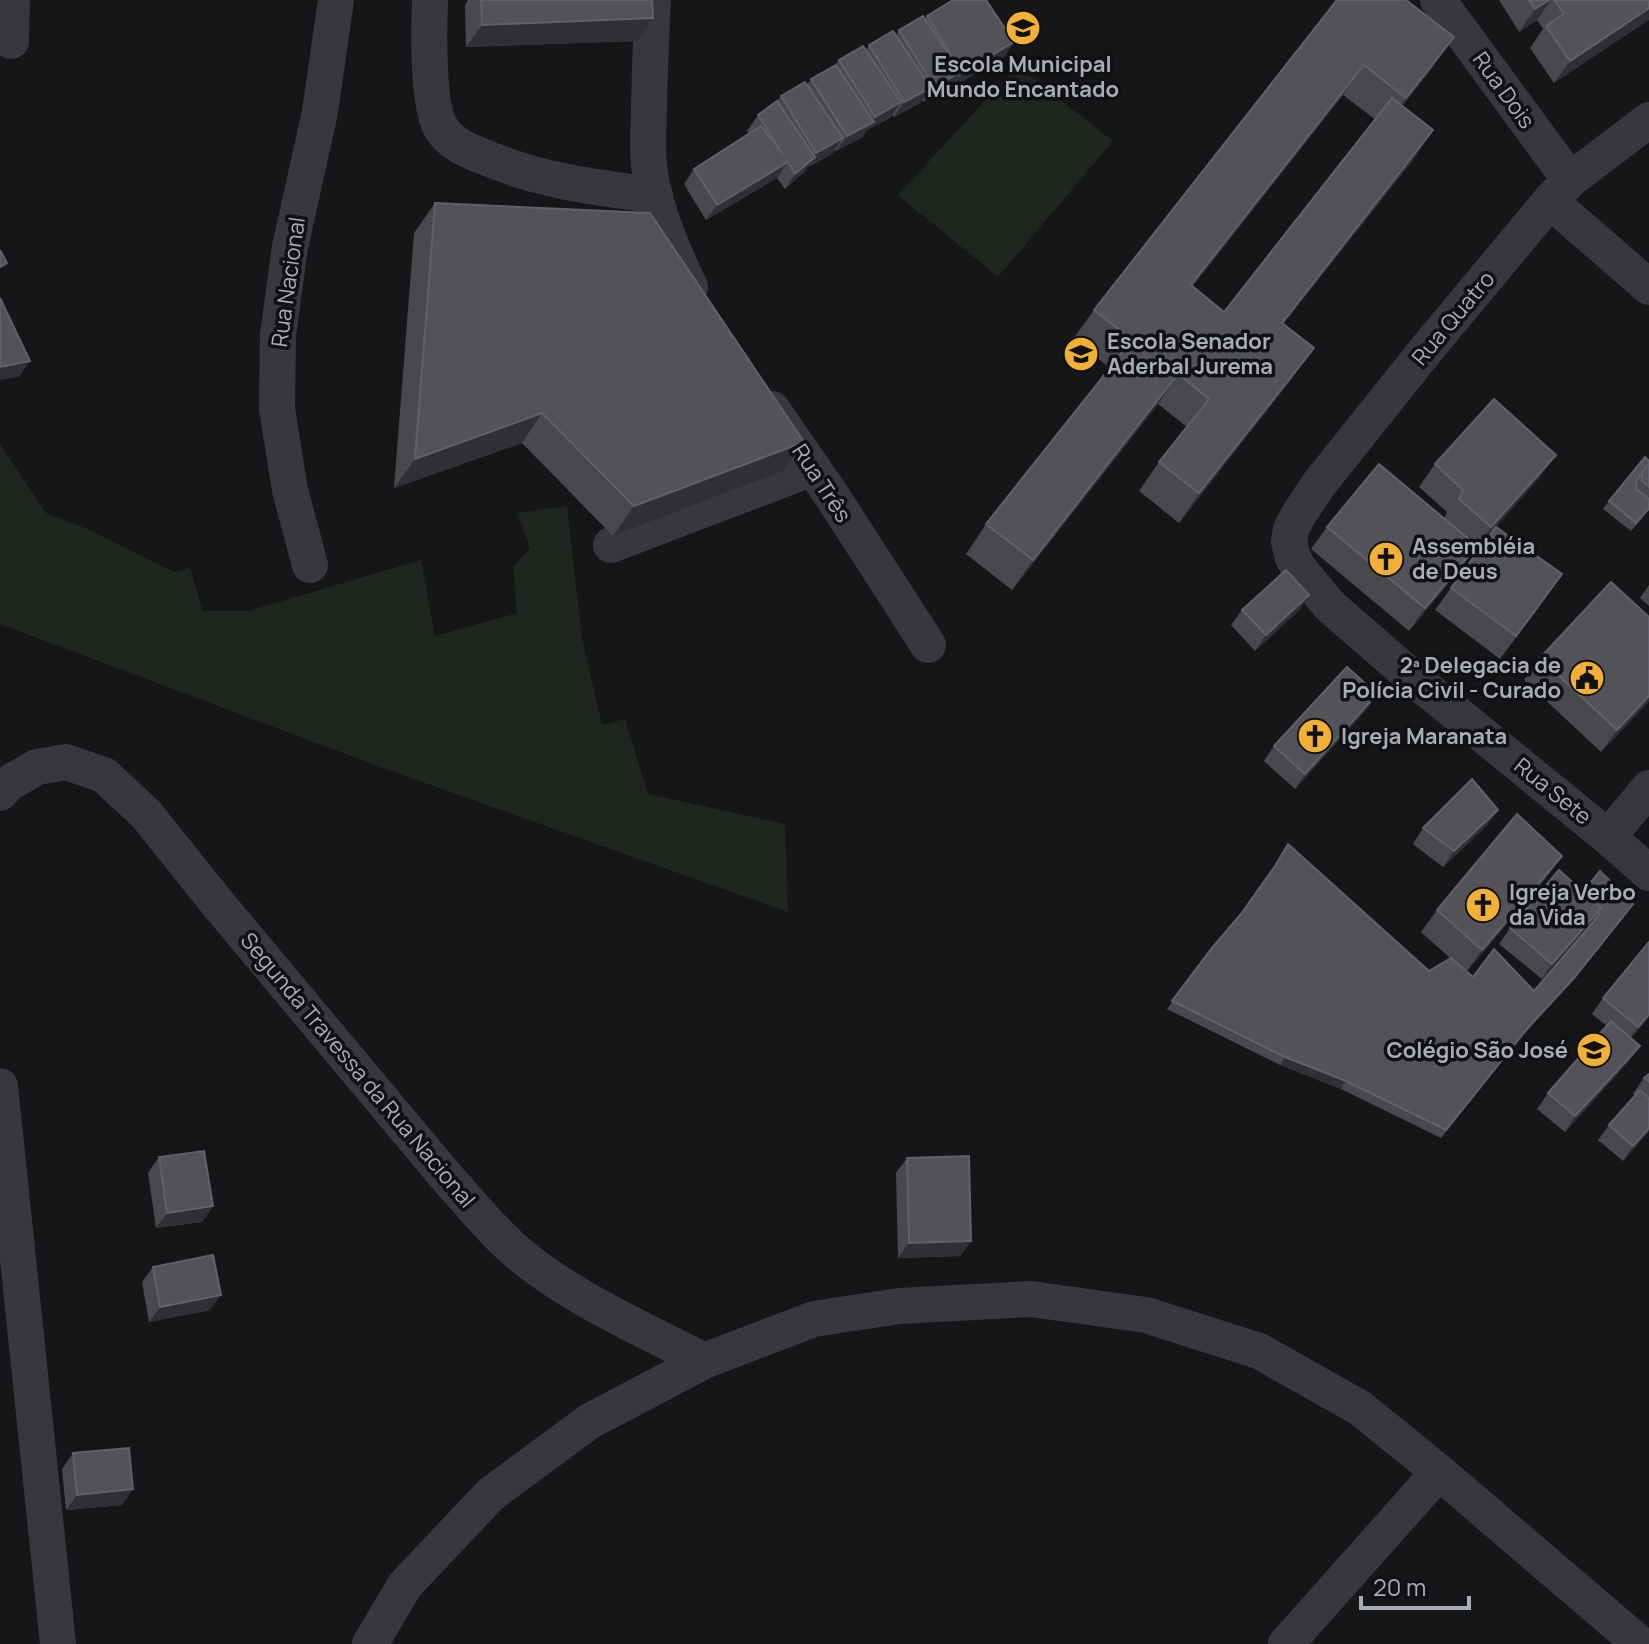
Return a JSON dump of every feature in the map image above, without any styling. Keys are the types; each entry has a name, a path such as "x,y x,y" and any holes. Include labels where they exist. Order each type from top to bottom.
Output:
{"street":[{"path":"11,41 12,0"},
{"name":"Rua Nacional","path":"310,565 290,490 277,409 278,335 290,247 320,112 336,0"},
{"path":"653,0 649,165 655,195 678,262 703,308"},
{"name":"Rua Dois","path":"1446,3 1560,191 1649,287"},
{"path":"430,10 432,96 440,127 457,146 511,168 575,185 655,195"},
{"name":"Rua Quatro","path":"1289,542 1291,529 1319,484 1426,350 1560,191 1649,120"},
{"name":"Rua Três","path":"753,382 928,645"},
{"path":"611,545 813,468"},
{"name":"Rua Sete","path":"1289,542 1300,570 1330,606 1649,873"},
{"name":"Segunda Travessa da Rua Nacional","path":"0,793 9,783 37,767 66,762 104,775 146,814 439,1168 516,1252 560,1284 704,1361"},
{"path":"1608,837 1649,788"},
{"path":"0,1086 58,1644"},
{"path":"370,1644 405,1585 491,1494 590,1421 704,1361 814,1319 899,1306 1031,1299 1146,1315 1259,1351 1360,1408 1640,1644"},
{"path":"1286,1644 1439,1472"}],"shaded area":[{"path":"1017,66 1113,141 998,277 898,195"},
{"path":"0,444 46,513 90,530 174,572 190,568 203,611 248,611 421,560 435,636 517,613 513,567 530,548 517,513 567,506 582,638 602,725 625,719 648,794 785,824 788,912 383,768 0,624"}],"building":[{"path":"481,0 652,0 653,18 482,25"},
{"path":"953,0 986,0 1014,42 934,87 899,30 923,16 950,56 927,16"},
{"name":"Escola Senador Aderbal Jurema","path":"1337,0 1406,0 1454,37 1406,98 1364,65 1191,285 1224,312 1392,98 1433,130 1282,323 1314,348 1199,493 1159,462 1209,399 1178,374 1033,560 986,524 1132,340 1094,310"},
{"path":"1529,0 1549,0 1535,9"},
{"path":"1554,0 1649,0 1649,8 1570,61 1546,26 1564,14"},
{"path":"893,31 931,88 904,102 869,45"},
{"path":"863,46 901,102 875,117 839,60"},
{"path":"836,65 874,122 847,136 811,79"},
{"path":"805,82 843,138 816,153 781,96"},
{"path":"777,101 815,157 795,174 788,162 717,205 694,169 761,126 783,154 758,115"},
{"path":"435,203 650,213 804,442 634,506 542,413 415,459"},
{"path":"0,250 7,263 0,267"},
{"path":"0,298 30,361 0,367"},
{"path":"1494,399 1556,455 1491,527 1459,499 1463,490 1435,464"},
{"path":"1645,457 1649,464 1637,480 1636,489 1649,499 1649,508 1636,523 1609,501"},
{"name":"Assembléia de Deus","path":"1379,464 1477,546 1425,608 1327,527"},
{"path":"1649,464 1649,487 1642,481 1642,472"},
{"path":"1496,527 1562,574 1516,636 1451,588"},
{"path":"1286,570 1309,595 1266,635 1242,610"},
{"name":"2ª Delegacia de Polícia Civil - Curado","path":"1611,582 1649,617 1649,696 1617,730 1540,658"},
{"name":"Igreja Maranata","path":"1347,667 1377,694 1305,774 1274,746"},
{"path":"1472,779 1498,810 1454,851 1423,828"},
{"name":"Igreja Verbo da Vida","path":"1517,814 1562,856 1482,950 1437,910"},
{"path":"1288,844 1429,971 1451,958 1473,977 1494,949 1534,991 1600,914 1601,908 1583,892 1600,871 1633,904 1446,1130 1346,1081 1285,1057 1172,1001 1241,914"},
{"path":"1559,870 1601,908 1552,964 1510,928"},
{"path":"1649,942 1649,1014 1638,1027 1603,998"},
{"path":"1611,1021 1640,1046 1575,1116 1548,1093"},
{"path":"1640,1090 1649,1098 1649,1128 1633,1146 1609,1125"},
{"path":"204,1151 213,1206 167,1213 159,1157"},
{"path":"969,1156 971,1241 909,1243 907,1158"},
{"path":"213,1255 221,1295 160,1307 153,1267"},
{"path":"129,1448 133,1489 77,1495 73,1453"}],"place":[{"name":"Escola Municipal Mundo Encantado","path":"1023,28"},
{"name":"Escola Senador Aderbal Jurema","path":"1081,354"},
{"name":"Assembléia de Deus","path":"1386,559"},
{"name":"2ª Delegacia de Polícia Civil - Curado","path":"1587,678"},
{"name":"Igreja Maranata","path":"1315,736"},
{"name":"Igreja Verbo da Vida","path":"1483,905"},
{"name":"Colégio São José","path":"1594,1050"}]}
